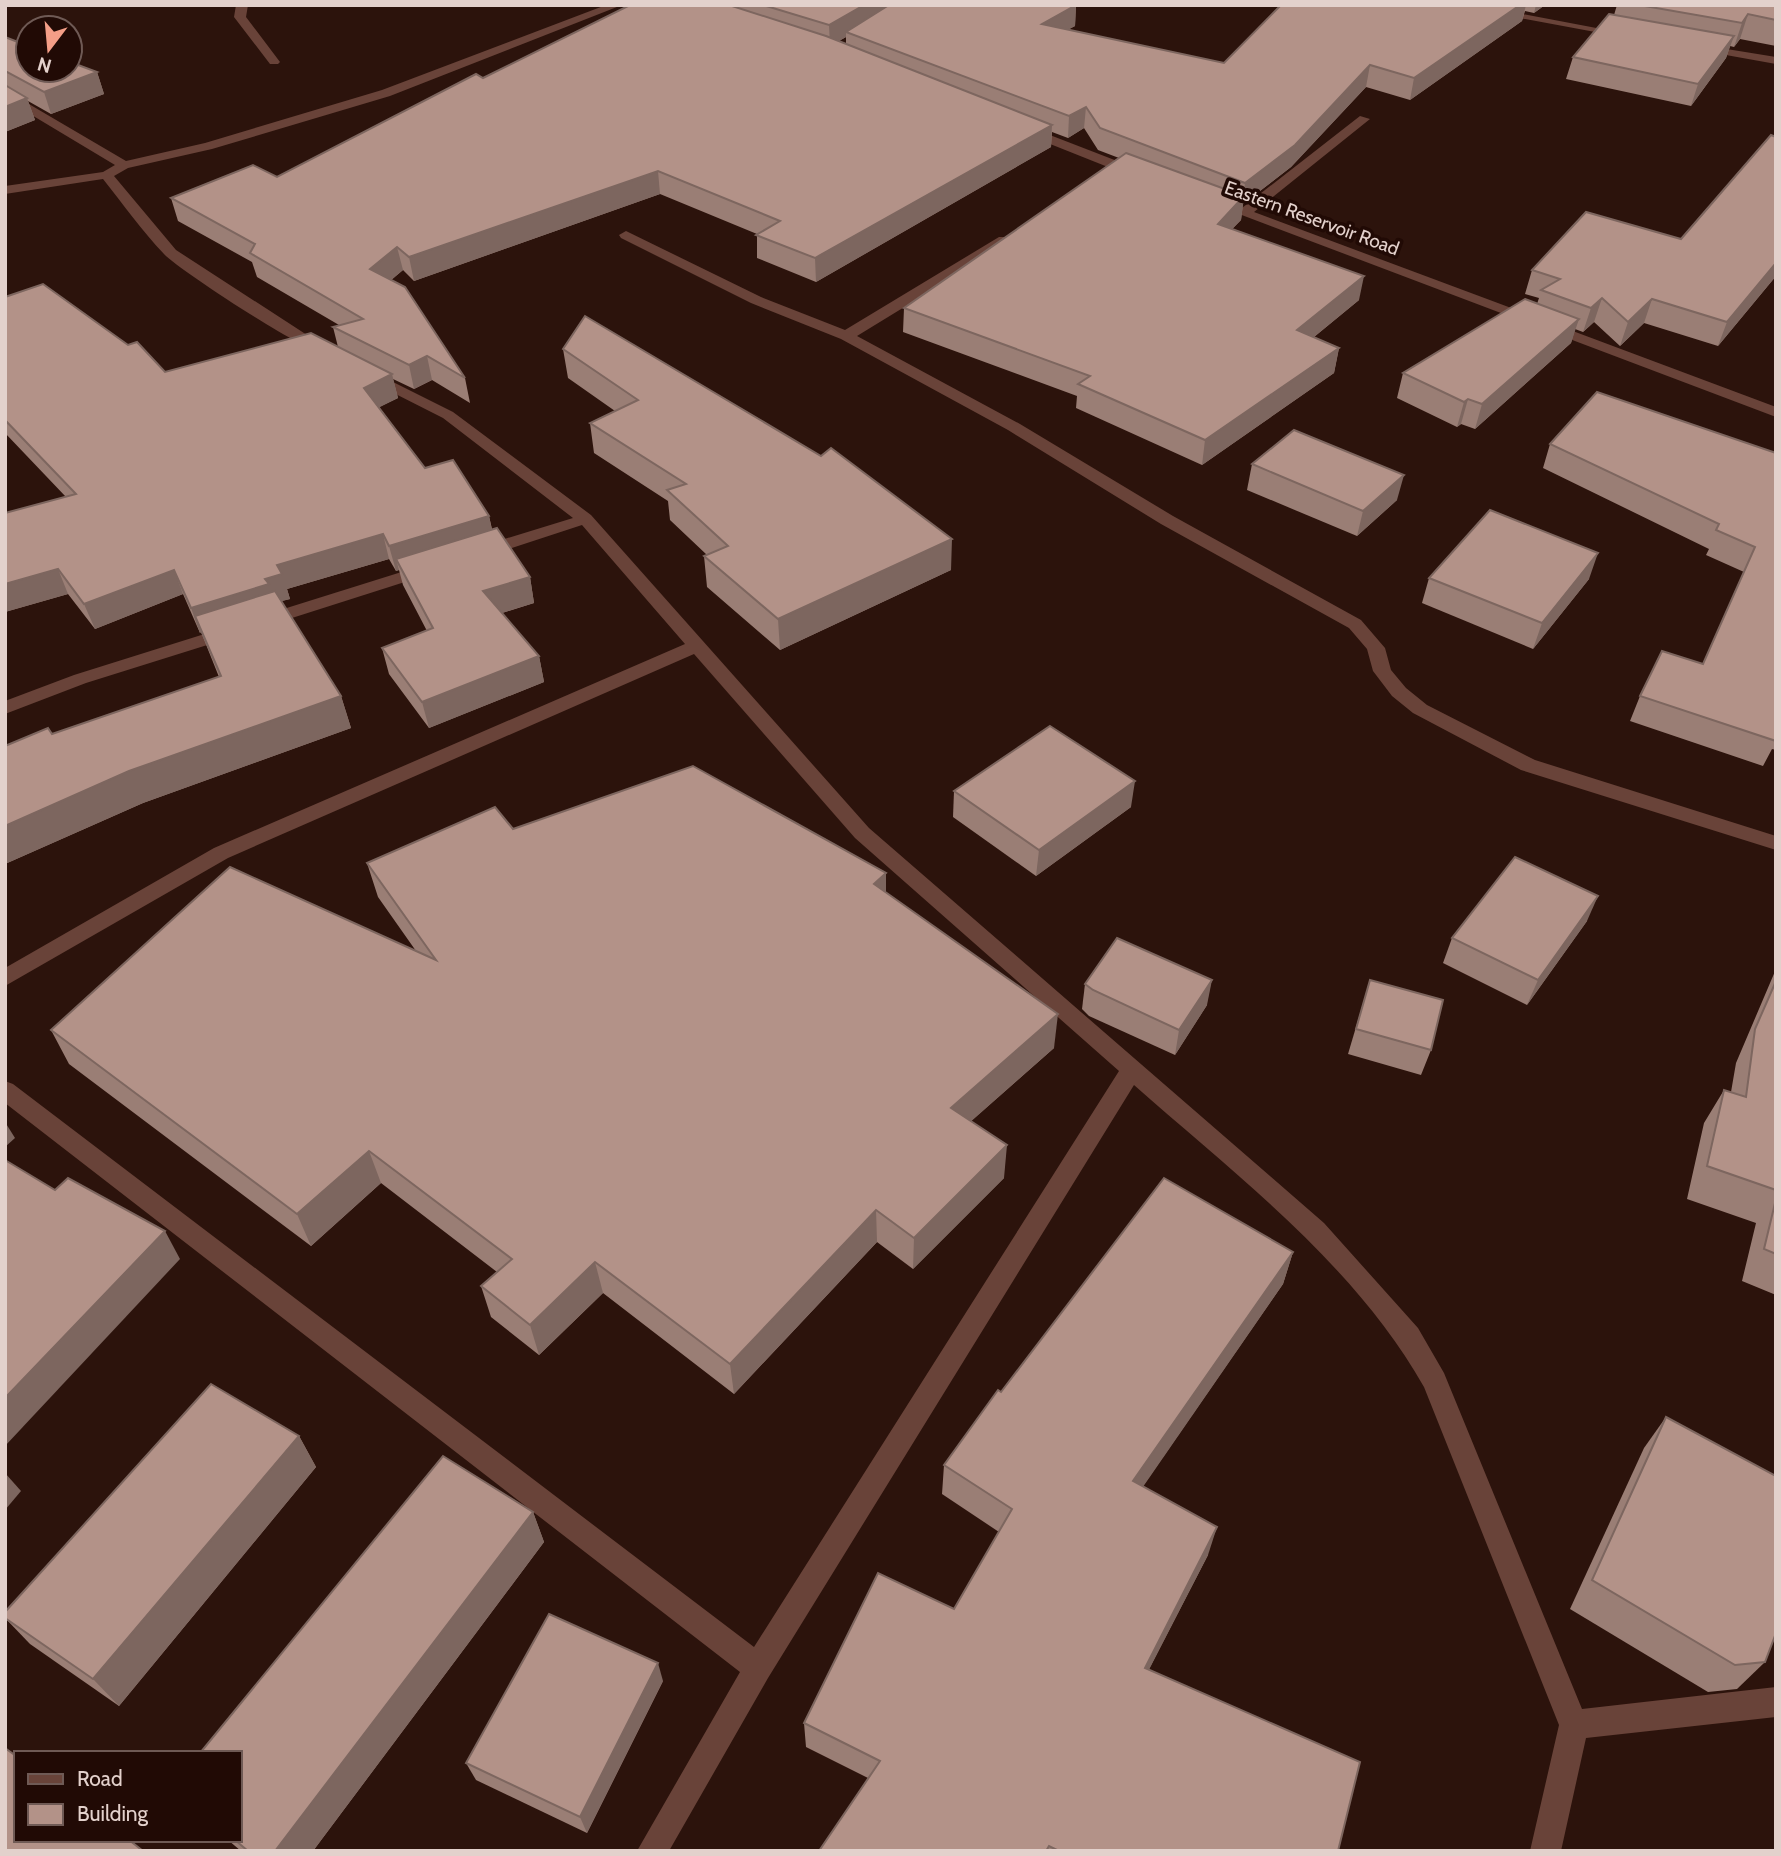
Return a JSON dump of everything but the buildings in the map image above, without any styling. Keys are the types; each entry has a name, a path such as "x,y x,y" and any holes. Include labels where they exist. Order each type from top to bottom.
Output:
{"street":[{"path":"242,5 240,17 274,62"},
{"path":"5,190 115,170 208,146 386,93 617,5"},
{"path":"1454,5 1642,37"},
{"path":"1695,47 1776,61"},
{"path":"5,94 115,170 171,253 299,339 449,415 585,519 862,833 1315,1230 1409,1336 1435,1381 1574,1725 1545,1851"},
{"path":"1244,213 1364,119"},
{"path":"1008,123 1116,172 1147,177"},
{"name":"Eastern Reservoir Road","path":"1207,200 1776,412"},
{"path":"846,336 1019,231"},
{"path":"626,235 755,300 846,336 1014,427 1167,520 1355,624 1376,648 1381,671 1399,692 1420,709 1528,765 1776,843"},
{"path":"466,557 585,519"},
{"path":"5,708 80,679 439,565"},
{"path":"5,978 221,853 697,646"},
{"path":"652,1851 758,1668 1132,1069"},
{"path":"5,1090 246,1272 758,1668"},
{"path":"1574,1725 1776,1702"}]}
